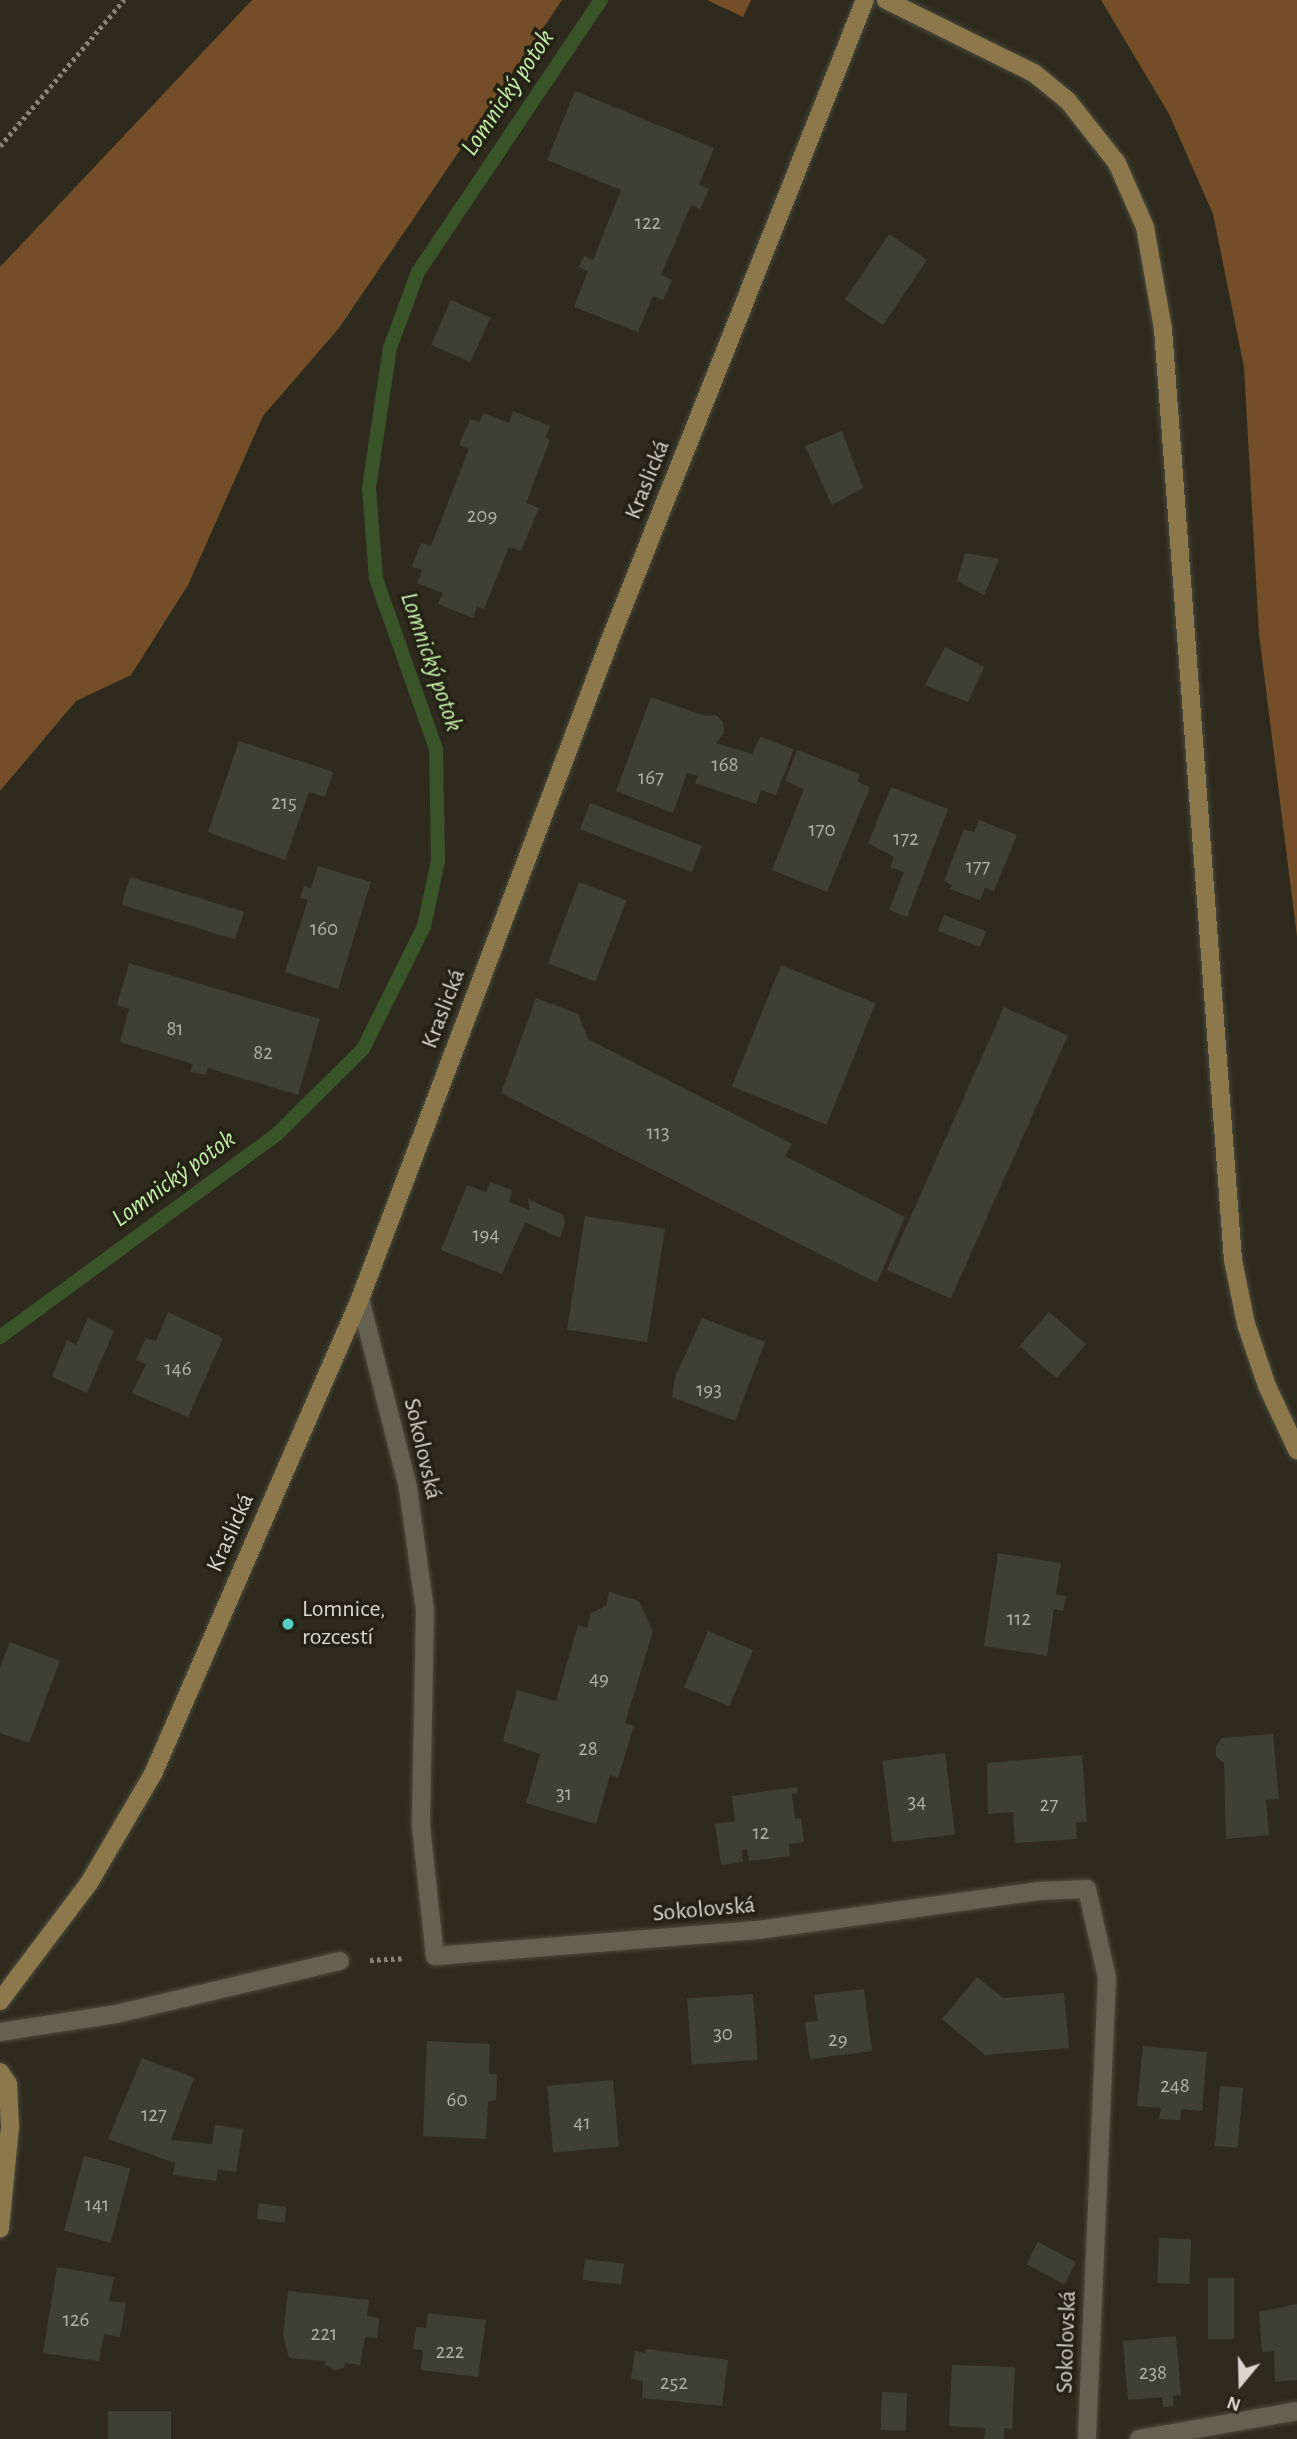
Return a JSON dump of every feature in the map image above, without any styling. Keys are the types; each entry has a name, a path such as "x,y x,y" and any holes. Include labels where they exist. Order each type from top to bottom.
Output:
{"street":[{"name":"Kraslická","path":"0,2001 89,1883 153,1774 360,1299 608,645 865,0"},
{"path":"886,0 1034,73 1068,101 1117,163 1145,227 1163,329 1233,1260 1246,1324 1267,1386 1297,1450"},
{"name":"Sokolovská","path":"360,1299 408,1488 425,1611 421,1826 435,1956 758,1930 1039,1891 1087,1889 1107,1978 1087,2439"},
{"path":"0,2032 116,2014 340,1961"},
{"path":"0,2072 8,2084 10,2127 0,2228"},
{"path":"1139,2439 1297,2411"}],"path":[{"path":"0,146 124,0"},
{"path":"340,1961 435,1956"}],"shaded area":[{"path":"252,0 562,0 339,328 263,416 188,585 131,675 76,701 0,791 0,267"},
{"path":"707,0 751,0 743,17"},
{"path":"1101,0 1297,0 1297,937 1259,634 1244,367 1213,214 1169,114"}],"building":[{"path":"575,91 714,148 699,185 709,189 700,209 691,205 661,275 672,280 663,300 653,296 638,332 574,307 588,271 579,267 584,256 593,260 621,190 547,160"},
{"path":"889,234 927,260 883,325 845,299"},
{"path":"451,300 490,317 470,362 431,345"},
{"path":"513,411 550,426 545,438 550,440 526,503 539,508 521,551 509,547 484,609 477,607 473,618 438,604 443,593 417,583 422,570 412,567 421,543 431,546 469,449 459,445 470,419 480,422 483,413 509,423"},
{"path":"842,431 863,488 832,505 805,446"},
{"path":"965,553 999,559 984,595 957,581"},
{"path":"945,647 984,667 968,702 925,685"},
{"path":"651,697 705,716 716,715 723,722 724,733 716,743 752,754 760,737 794,749 776,795 761,790 756,804 695,783 698,776 687,773 673,813 616,791"},
{"path":"239,741 333,772 325,797 309,792 285,860 208,832"},
{"path":"797,750 860,774 857,782 870,787 827,892 772,870 804,789 785,781"},
{"path":"891,787 948,809 907,917 889,910 904,872 890,867 894,857 868,843"},
{"path":"590,803 702,846 692,872 580,829"},
{"path":"979,820 1017,835 994,891 985,888 980,900 950,889 952,885 944,881 964,829 974,832"},
{"path":"318,866 371,882 338,989 285,972 308,900 300,898 304,886 311,888"},
{"path":"130,877 244,912 235,940 122,905"},
{"path":"579,882 627,900 595,981 548,963"},
{"path":"944,915 986,931 980,947 938,931"},
{"path":"129,963 320,1019 298,1095 208,1068 206,1075 190,1072 193,1064 120,1042 129,1009 117,1005"},
{"path":"781,965 876,1003 826,1125 732,1086"},
{"path":"536,998 578,1014 588,1039 792,1144 785,1156 905,1217 877,1283 501,1093"},
{"path":"1004,1007 1068,1035 951,1299 887,1270"},
{"path":"490,1182 512,1190 509,1202 530,1210 528,1199 563,1215 565,1223 560,1238 525,1222 502,1274 441,1250 467,1185 486,1192"},
{"path":"585,1216 665,1229 647,1342 567,1330"},
{"path":"168,1312 223,1338 188,1417 132,1393 146,1364 136,1360 146,1338 156,1341"},
{"path":"1049,1312 1086,1344 1056,1378 1019,1346"},
{"path":"88,1318 114,1331 87,1393 52,1377 67,1340 76,1345"},
{"path":"702,1318 765,1342 735,1421 672,1397 675,1377"},
{"path":"998,1553 1061,1563 1056,1594 1066,1596 1063,1611 1054,1609 1047,1656 984,1646"},
{"path":"609,1592 639,1601 653,1631 625,1723 634,1726 618,1778 610,1775 596,1824 526,1803 540,1754 503,1741 517,1690 556,1701 578,1625 587,1628 591,1613 606,1606"},
{"path":"708,1631 753,1650 729,1706 684,1687"},
{"path":"10,1642 60,1661 29,1743 0,1733 0,1667"},
{"path":"1273,1734 1279,1799 1266,1800 1269,1835 1226,1839 1224,1763 1216,1756 1216,1746 1222,1738"},
{"path":"945,1753 955,1834 892,1842 882,1761"},
{"path":"1082,1755 1087,1822 1076,1823 1077,1839 1015,1843 1013,1812 988,1814 987,1763"},
{"path":"797,1787 798,1793 792,1794 795,1819 801,1818 804,1842 789,1844 790,1856 749,1861 747,1849 742,1850 743,1862 721,1865 715,1824 735,1821 732,1796"},
{"path":"977,1977 1003,1998 1064,1993 1069,2048 985,2055 942,2019"},
{"path":"864,1989 872,2051 810,2059 805,2022 818,2021 814,1995"},
{"path":"753,1994 758,2060 692,2064 687,1999"},
{"path":"427,2041 490,2044 489,2074 497,2074 496,2100 488,2101 486,2139 423,2136"},
{"path":"1143,2046 1207,2052 1202,2111 1181,2109 1180,2120 1159,2119 1161,2108 1137,2106"},
{"path":"142,2058 194,2078 171,2140 212,2144 215,2125 243,2129 236,2172 218,2169 216,2181 173,2175 175,2163 108,2139"},
{"path":"613,2080 619,2147 553,2152 547,2086"},
{"path":"1220,2086 1243,2088 1238,2148 1215,2146"},
{"path":"84,2156 130,2168 110,2243 64,2230"},
{"path":"259,2203 287,2207 285,2223 257,2219"},
{"path":"1159,2238 1191,2239 1189,2284 1157,2283"},
{"path":"1038,2242 1076,2262 1064,2284 1026,2264"},
{"path":"585,2259 624,2264 621,2285 582,2280"},
{"path":"57,2267 114,2277 109,2301 126,2303 120,2337 104,2334 99,2361 43,2353"},
{"path":"1208,2278 1234,2278 1234,2339 1208,2339"},
{"path":"288,2291 369,2300 367,2316 379,2318 377,2338 365,2337 360,2365 345,2363 344,2368 335,2370 325,2365 326,2361 289,2358 283,2335"},
{"path":"1297,2304 1297,2380 1275,2382 1274,2351 1262,2352 1259,2312"},
{"path":"428,2313 486,2320 478,2377 421,2370 423,2350 413,2349 416,2327 426,2328"},
{"path":"1176,2336 1181,2395 1173,2396 1174,2406 1163,2407 1162,2397 1128,2400 1123,2341"},
{"path":"646,2349 728,2360 722,2406 642,2398 643,2381 631,2379 635,2351 645,2353"},
{"path":"952,2365 1015,2367 1012,2429 1004,2428 1004,2439 984,2439 985,2428 949,2426"},
{"path":"882,2392 907,2393 906,2431 881,2430"},
{"path":"108,2411 171,2411 171,2439 108,2439"}],"waterway":[{"name":"Lomnický potok","path":"0,1337 276,1135 363,1049 424,926 438,861 436,749 376,579 369,488 390,348 418,272 601,0"}],"place":[{"name":"Lomnice, rozcestí","path":"288,1624"}]}
